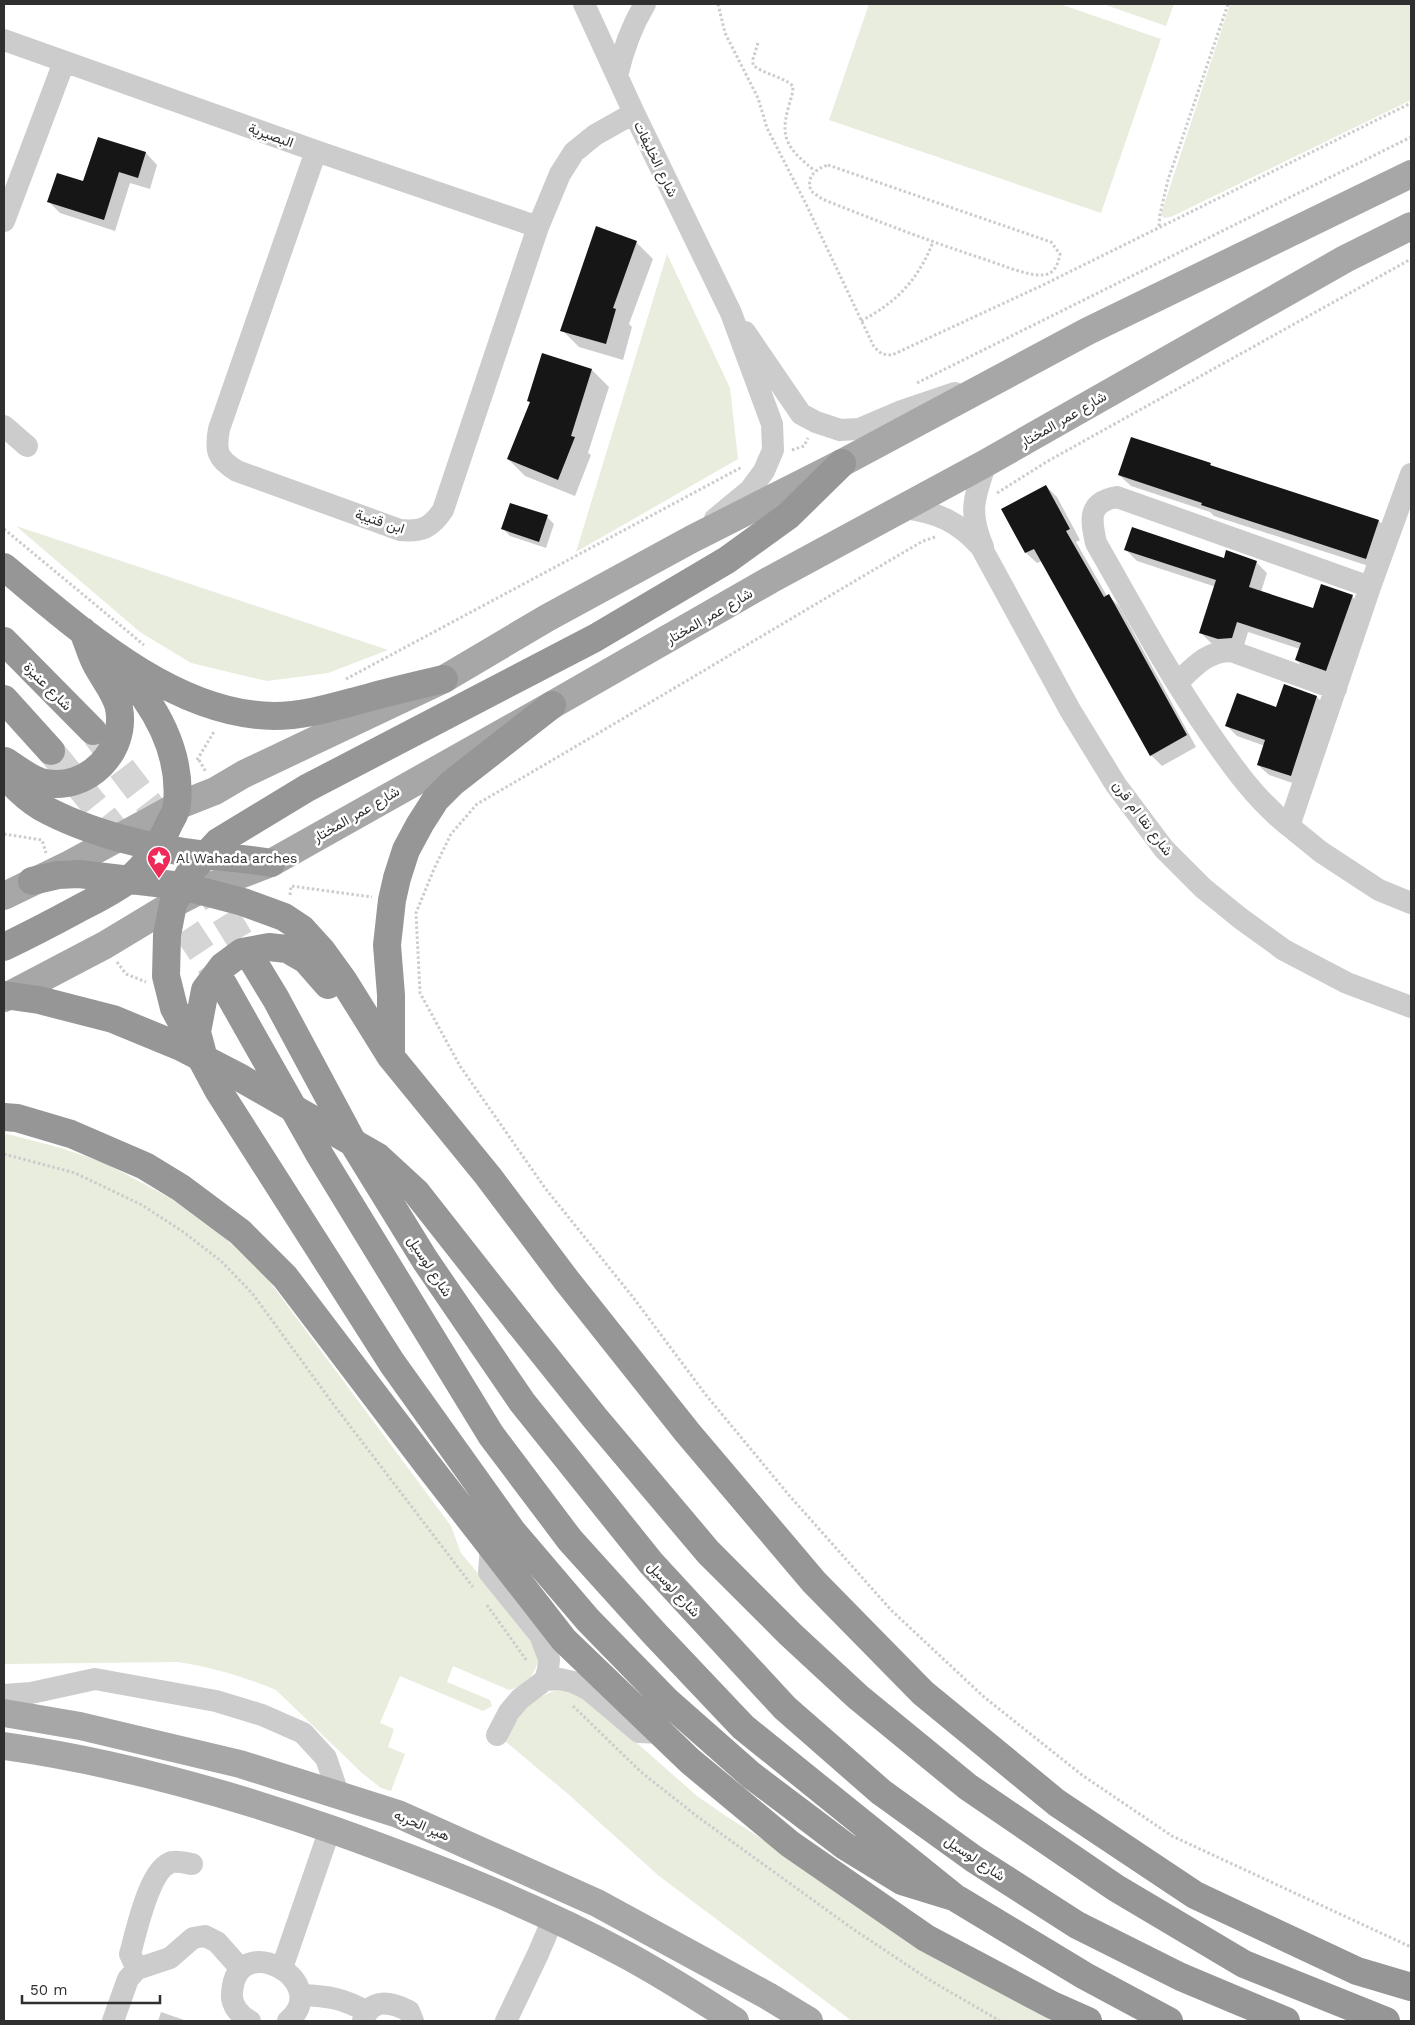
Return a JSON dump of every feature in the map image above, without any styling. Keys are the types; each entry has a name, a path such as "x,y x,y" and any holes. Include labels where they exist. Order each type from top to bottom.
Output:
{"highway":[{"path":"842,463 788,516 727,560 595,638 307,788 218,842 190,872 185,893 167,935 166,976 174,1008 208,1072 245,1134 392,1363 512,1531 588,1620 667,1701 751,1775 845,1846 902,1881 954,1898"},
{"path":"4,567 83,632 132,681 151,707 164,730 176,768 177,806 152,856 129,878 112,891 4,947"},
{"path":"83,632 153,679 182,695 226,710 248,714 275,716 323,710 444,679"},
{"path":"4,760 34,779 47,783 72,782 85,778 97,771 108,759 120,726 119,707 94,660 83,632"},
{"name":"شارع عنيزة","path":"4,641 93,731"},
{"path":"4,699 51,750"},
{"path":"391,1057 391,994 387,945 396,878 406,850 436,799 464,772 552,705"},
{"path":"4,774 18,790 40,806 69,820 119,837 206,856 233,857 271,863"},
{"path":"32,881 58,875 79,874 129,878 185,893 243,902 284,917 302,929 322,951 343,980 391,1057 488,1176 567,1281 693,1440 814,1582 923,1693 1057,1803 1195,1895 1357,1971 1411,1987"},
{"path":"208,1072 197,1032 205,990 223,966 242,952 269,947 287,949 306,960 368,1022"},
{"name":"شارع لوسيل","path":"253,961 276,999 361,1156 425,1260 522,1402 651,1563 785,1708 881,1792 974,1859 1069,1920 1181,1977 1286,2021"},
{"path":"223,984 321,1157 491,1435 570,1540 654,1634 743,1726 954,1898 1085,1976 1168,2021"},
{"path":"4,996 39,1000 113,1019 181,1046 378,1157 416,1192 595,1418 708,1552 790,1634 858,1697 960,1781 1116,1888 1244,1964 1386,2021"},
{"path":"4,1117 17,1118 71,1134 144,1166 181,1188 240,1232 285,1278 564,1640 690,1761 790,1844 926,1938 1052,2005 1088,2021"}],"main road":[{"path":"4,896 177,806 216,790 244,774 444,679 548,618 692,539 842,463 1128,310 1411,174"},
{"name":"شارع عمر المختار","path":"4,996 105,945 185,893 271,863 770,580 986,463 1336,264 1411,226"},
{"name":"هير الحربه","path":"4,1713 80,1726 240,1764 398,1814 596,1903 728,1974 809,2021"},
{"path":"4,1746 103,1764 194,1785 284,1812 405,1856 553,1919 630,1958 735,2021"},
{"path":"330,1829 339,1796"},
{"path":"711,2006 728,1974"}],"street":[{"name":"شارع الخليفات","path":"584,4 634,113 731,313 772,424 772,450 764,471 750,490 692,539"},
{"path":"617,76 624,46 634,22 645,4"},
{"name":"البصيرية","path":"4,40 316,151 538,226"},
{"path":"4,221 64,62"},
{"name":"ابن قتيبة","path":"316,151 219,429 216,442 218,454 225,464 237,471 400,530 415,532 427,527 436,520 443,510 538,226 560,174 574,152 594,135 634,113"},
{"name":"شارع الخليفات","path":"731,313 802,414 816,422 840,430 860,429 923,403 1003,377"},
{"path":"4,426 26,446"},
{"name":"شارع نقا ام قرن","path":"986,463 974,504 975,527 988,557 1070,710 1116,785 1164,849 1203,888 1284,950 1347,983 1411,1007"},
{"path":"1289,826 1370,587 1409,485"},
{"path":"1370,587 1117,497 1104,499 1096,507 1091,521 1096,543 1177,682 1232,767 1270,811 1321,852 1379,890 1411,903"},
{"name":"شارع نقا ام قرن","path":"904,508 926,510 956,524 974,539 988,557"},
{"path":"1177,682 1198,663 1213,653 1231,651 1336,689"},
{"path":"491,1546 489,1572 540,1635 546,1646 549,1659 545,1680"},
{"path":"4,1695 31,1693 95,1679 216,1702 262,1715 303,1733 326,1758 339,1796"},
{"path":"497,1735 509,1712 520,1699 545,1680 560,1679 573,1682 589,1690 639,1732 661,1733"},
{"path":"282,1968 330,1829"},
{"path":"137,1969 130,1954 150,1886 161,1870 172,1862 192,1864"},
{"path":"506,2021 553,1919"},
{"path":"114,2021 128,1979 137,1969 170,1958 192,1938 205,1936 217,1942 241,1969"},
{"path":"250,2021 240,2014 232,1998 234,1981 241,1969 251,1962 264,1962 282,1968 296,1984 301,1995 301,2001 299,2009 288,2021"},
{"path":"301,1995 336,1998 350,2002 365,2017 378,2004 393,2003 409,2011 413,2021"}],"path":[{"path":"718,4 725,33 758,98 767,128 806,204 874,348 882,354 892,355 1043,285 1411,103"},
{"path":"1160,226 1160,214 1168,180 1228,4"},
{"path":"758,43 753,65 758,70 787,81 793,86 784,131 786,140 802,161 814,171"},
{"path":"916,383 1411,137"},
{"path":"828,165 835,166 1051,242 1060,254 1058,264 1055,269 1043,275 1009,268 878,222 815,195 810,186 810,180 814,171 828,165"},
{"path":"861,321 888,306 900,294 919,271 933,242"},
{"path":"994,495 1065,451 1411,259"},
{"path":"345,680 772,450 784,454 804,446 816,422"},
{"path":"4,529 145,646"},
{"path":"940,536 923,541 477,804 451,834 416,913 420,993 460,1066 545,1188 632,1296 706,1395 788,1494 891,1610 984,1697 1082,1775 1172,1836 1411,1947"},
{"path":"176,768 199,760 226,710"},
{"path":"4,834 42,840 45,852 58,869"},
{"path":"270,912 290,895 291,886 392,900 419,906"},
{"path":"105,945 126,974 144,982 166,976"}],"green space":[{"path":"869,4 1060,4 1161,39 1101,213 829,120"},
{"path":"1103,4 1174,4 1166,26"},
{"path":"1230,4 1411,4 1411,100 1171,217 1164,218 1161,214"},
{"path":"667,254 730,388 738,459 576,552"},
{"path":"16,526 388,650 328,673 267,681 191,663 140,632"},
{"path":"4,1133 61,1148 105,1163 170,1198 207,1222 264,1274 451,1526 461,1553 534,1641 538,1656 536,1668 525,1682 509,1690 453,1666 447,1682 490,1700 492,1706 483,1711 400,1676 380,1723 394,1729 388,1747 405,1754 391,1791 381,1788 362,1773 276,1690 240,1677 178,1662 4,1664"},
{"path":"560,1689 573,1690 620,1728 697,1796 726,1816 1003,1993 1052,2021 852,2021 659,1876 568,1794 505,1741 516,1722 532,1702"}],"building":[{"path":"98,137 146,152 138,178 119,172 104,220 47,202 57,173 83,181"},
{"path":"596,226 637,241 613,308 616,309 606,344 560,331"},
{"path":"542,353 592,369 571,436 575,437 558,480 507,459 530,402 527,401"},
{"path":"1131,437 1379,520 1366,559 1201,505 1202,503 1118,475"},
{"path":"1046,485 1070,529 1066,531 1104,597 1109,594 1187,735 1150,756 1034,549 1025,553 1001,509"},
{"path":"510,503 548,515 539,542 501,529"},
{"path":"1132,527 1224,558 1226,550 1257,561 1249,587 1313,608 1321,584 1353,595 1326,671 1295,660 1301,643 1237,622 1232,638 1218,639 1199,633 1216,580 1124,550"},
{"path":"1284,684 1317,696 1291,776 1257,765 1265,740 1225,726 1237,693 1276,707"}],"tunnel":[{"path":"96,735 172,834"},
{"path":"51,751 130,849"},
{"path":"203,879 253,961"},
{"path":"163,894 223,984"}],"place":[{"name":"Al Wahada arches","path":"159,879"}]}
